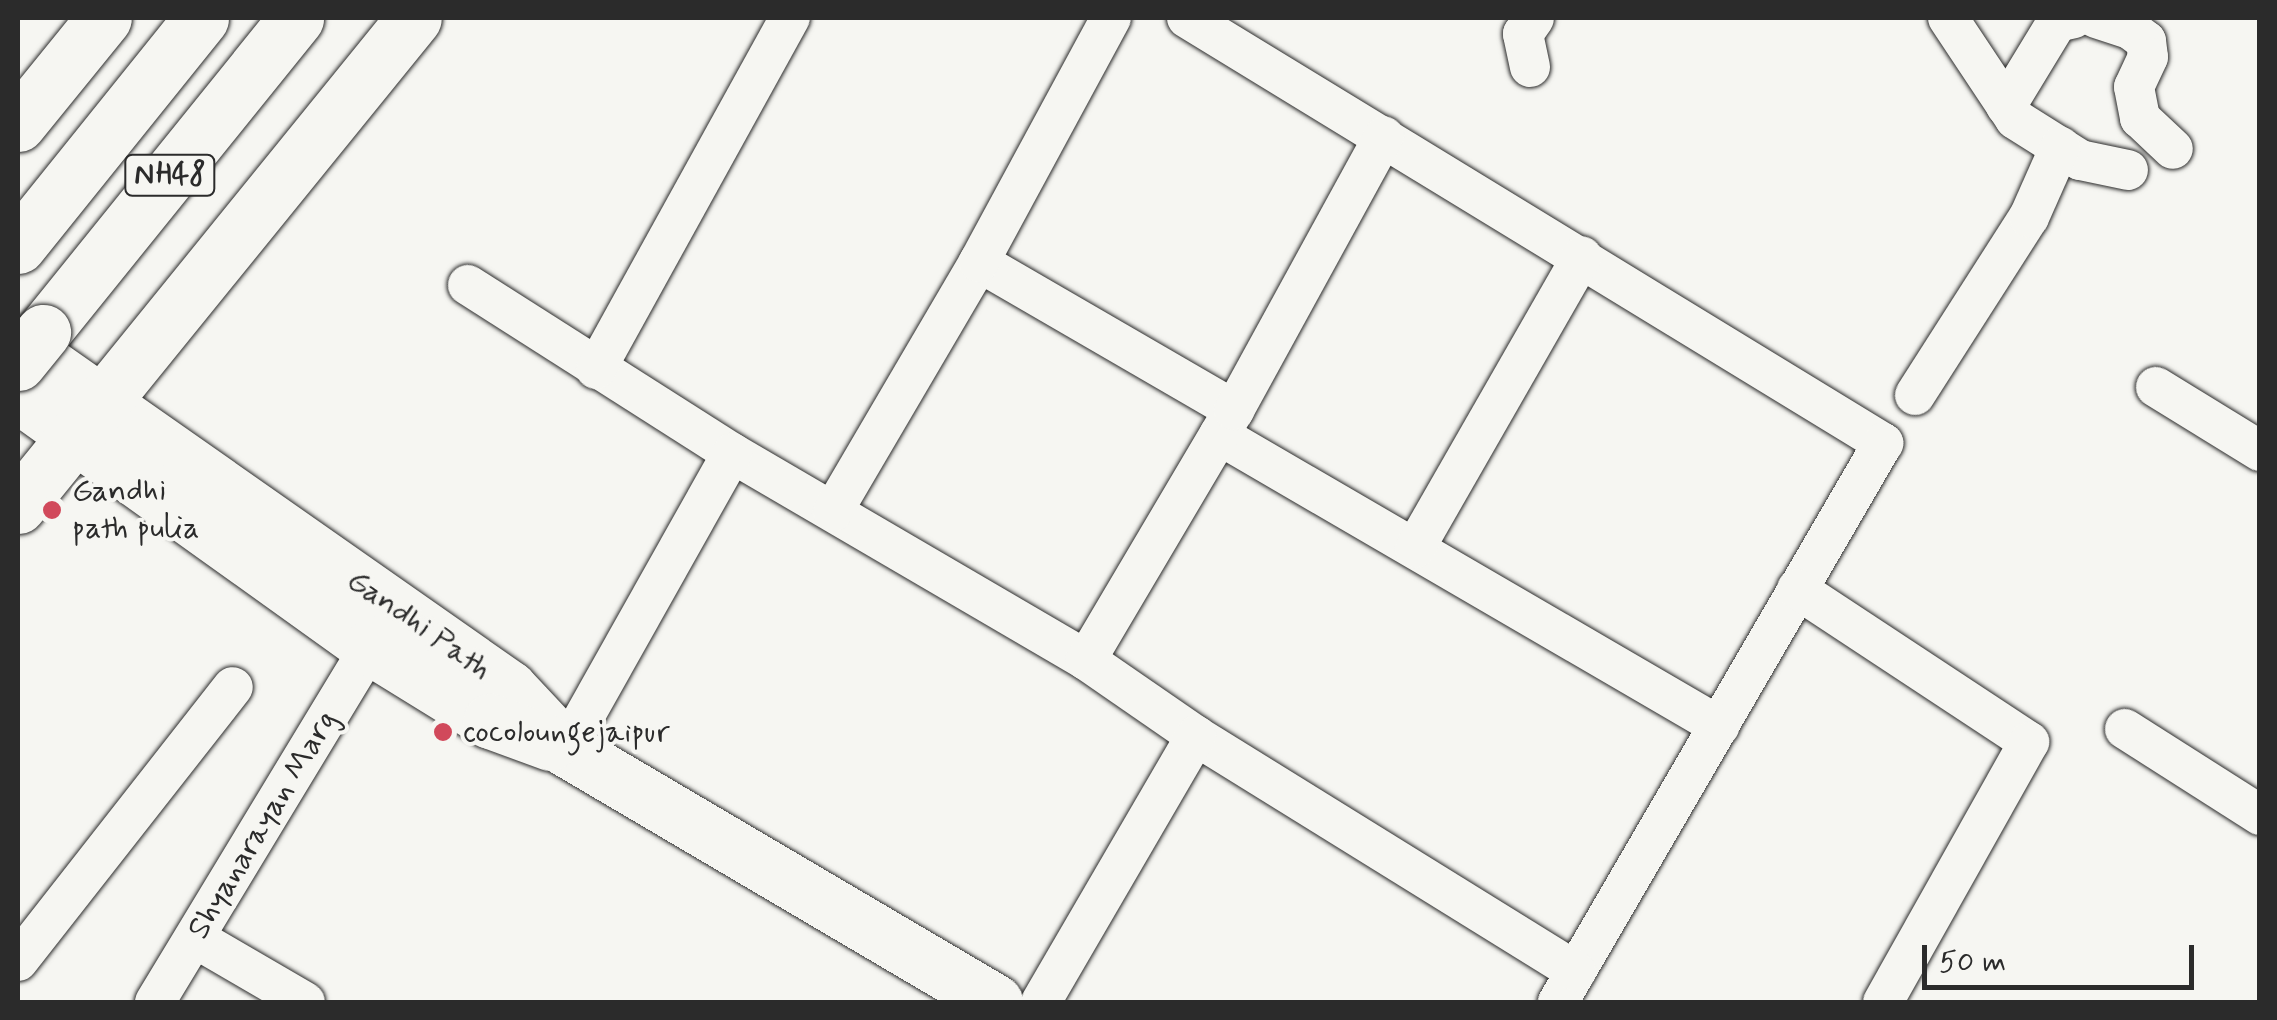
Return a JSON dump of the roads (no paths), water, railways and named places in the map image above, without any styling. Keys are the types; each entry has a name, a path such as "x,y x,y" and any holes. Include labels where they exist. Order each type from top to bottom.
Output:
{"main road":[{"path":"18,124 104,18"},
{"name":"NH48","path":"18,246 201,18"},
{"name":"NH48","path":"26,346 296,18"},
{"path":"18,506 414,18"},
{"path":"26,346 88,417 370,647 490,721 566,749"},
{"path":"18,395 88,417"},
{"name":"Gandhi Path","path":"88,417 509,688 566,749 995,1002"}],"street":[{"path":"596,369 790,18"},
{"path":"833,511 979,262 1111,18"},
{"path":"468,285 732,453 1086,660 1567,987 1883,443 1187,18"},
{"path":"1530,67 1523,34 1534,18"},
{"path":"1948,18 2015,118 2080,160 2128,170"},
{"path":"2006,106 2057,22 2074,18"},
{"path":"2096,18 2130,29 2146,41 2148,56 2134,87 2140,118 2172,149"},
{"path":"1086,660 1226,422 1384,136"},
{"path":"1915,395 2030,217 2060,147"},
{"path":"1414,548 1582,256"},
{"path":"979,262 1414,548 1719,726"},
{"path":"2156,387 2260,451"},
{"path":"566,749 732,453"},
{"path":"1796,589 2028,742 1882,1002"},
{"name":"Shyanarayan Marg","path":"155,1002 370,647"},
{"path":"18,961 233,687"},
{"path":"2124,729 2260,815"},
{"path":"1041,1002 1196,736"},
{"path":"196,938 304,1002"}],"place":[{"name":"Gandhi path pulia","path":"52,510"},
{"name":"cocoloungejaipur","path":"443,732"}]}
